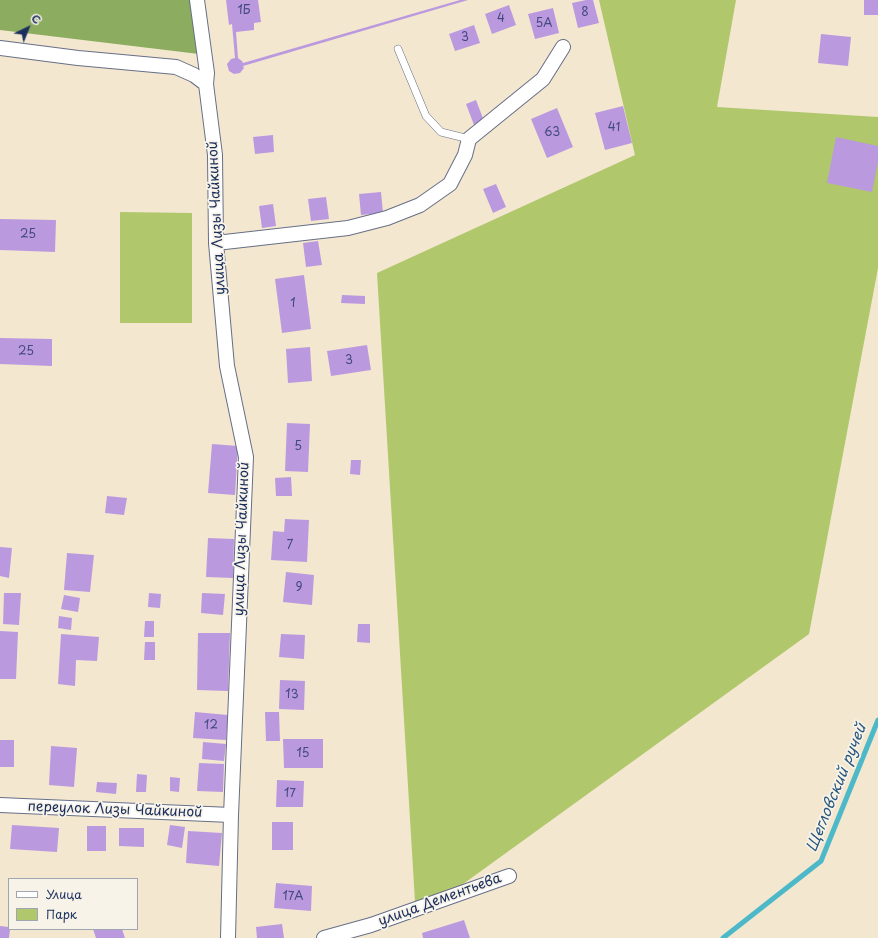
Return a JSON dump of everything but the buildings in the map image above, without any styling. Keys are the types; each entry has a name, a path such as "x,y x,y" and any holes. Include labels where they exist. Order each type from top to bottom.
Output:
{"street":[{"name":"улица Лизы Чайкиной","path":"197,0 207,73 206,84 215,155 216,243 227,366 246,457 231,815 228,938"},
{"path":"216,243 348,228 388,218 420,205 450,184 465,155 469,139 543,79 563,47"},
{"path":"0,48 78,58 176,67 194,75 206,84"},
{"name":"переулок Лизы Чайкиной","path":"0,805 231,815"},
{"name":"улица Дементьева","path":"324,938 371,925 509,876"}],"lane":[{"path":"398,50 426,116 441,132 469,139"}],"green space":[{"path":"0,0 191,0 199,54 0,30"},
{"path":"599,0 736,0 717,107 878,117 878,268 809,634 416,918 377,273 635,155"},
{"path":"120,212 192,213 192,323 120,323"}],"waterway":[{"name":"Щегловский ручей","path":"723,938 821,861 878,720"}]}
